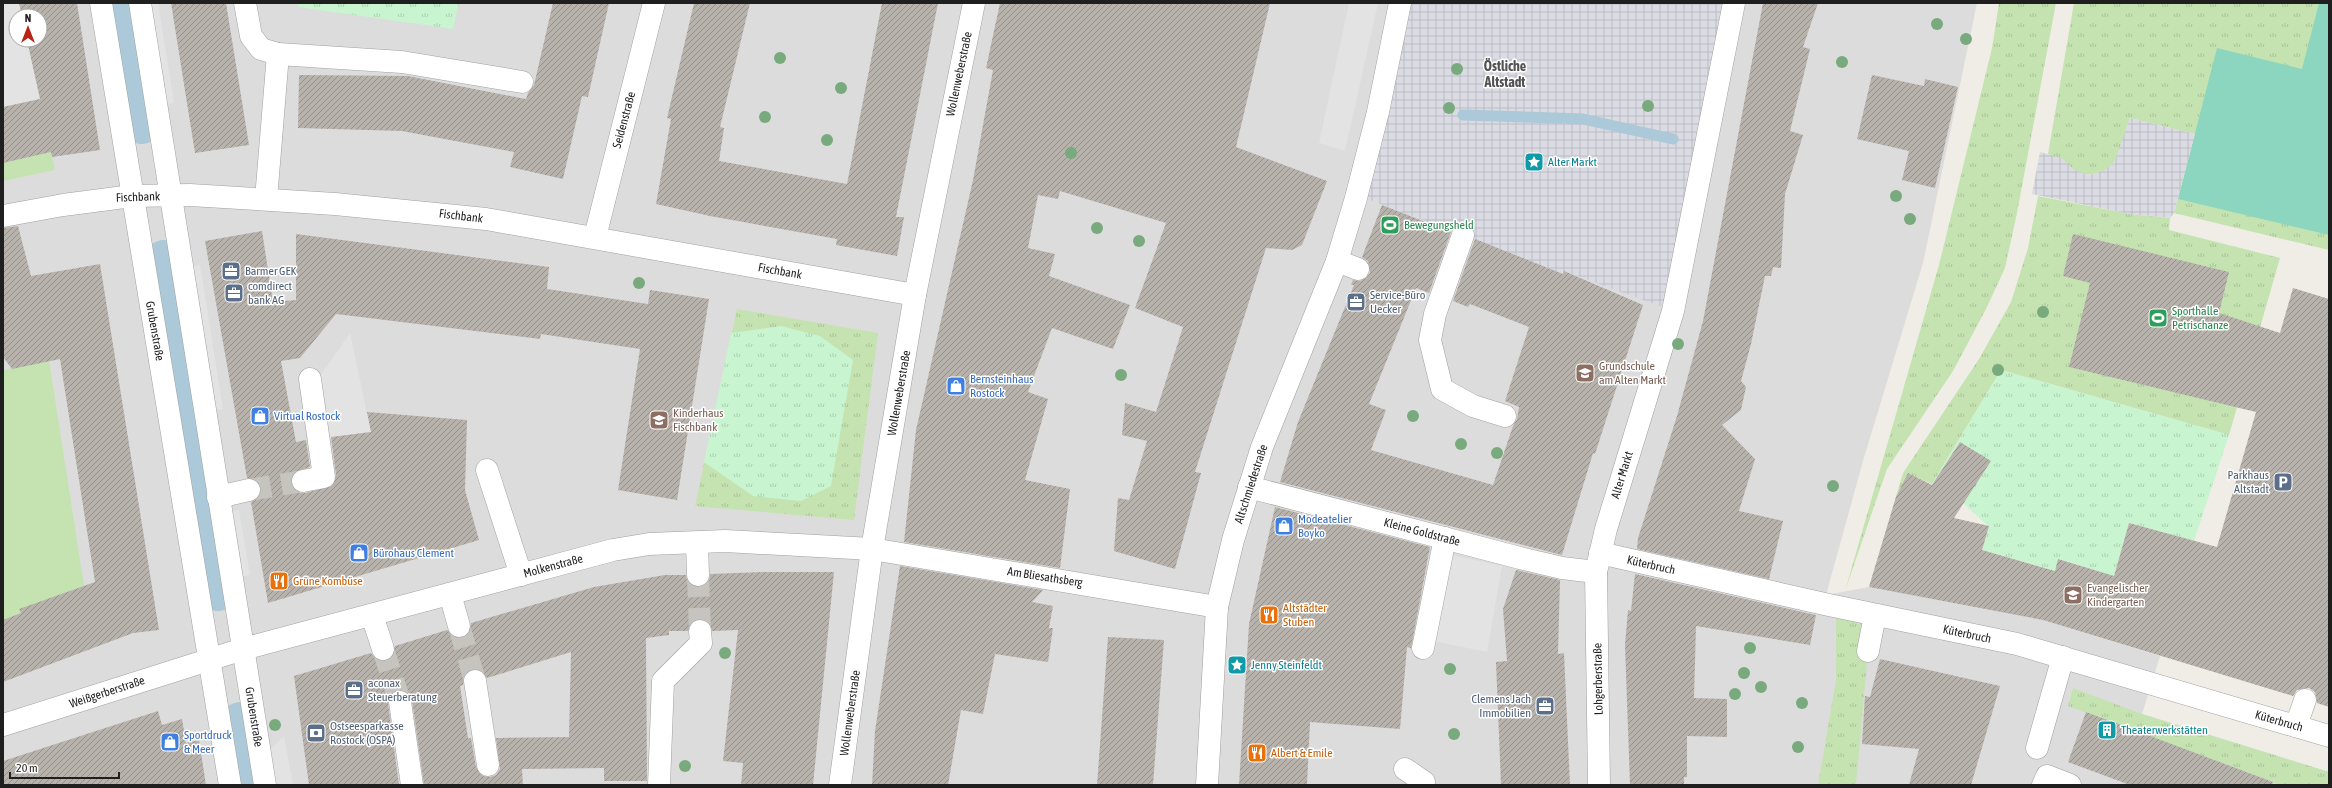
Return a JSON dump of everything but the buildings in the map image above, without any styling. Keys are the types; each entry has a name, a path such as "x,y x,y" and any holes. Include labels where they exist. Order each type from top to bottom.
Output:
{"street":[{"name":"Grubenstraße","path":"101,3 230,785"},
{"name":"Grubenstraße","path":"140,3 265,785"},
{"path":"245,3 251,36 261,49 278,54 402,62 522,82"},
{"name":"Seidenstraße","path":"595,237 654,3"},
{"name":"Wollenweberstraße","path":"840,785 872,549 915,294 974,3"},
{"name":"Altschmiedestraße","path":"1207,785 1217,607 1233,540 1262,447 1336,261 1356,198 1378,112 1400,3"},
{"name":"Alter Markt","path":"1598,563 1673,311 1734,3"},
{"path":"266,199 278,54"},
{"name":"Fischbank","path":"3,216 63,205 132,196 266,199 479,218 595,237 915,294"},
{"path":"1464,235 1435,314 1430,340 1442,389 1473,406 1505,416"},
{"path":"1336,261 1358,269"},
{"path":"303,481 324,476 310,380"},
{"path":"487,470 521,575"},
{"name":"Kleine Goldstraße","path":"1249,487 1562,568 1598,563"},
{"path":"218,496 249,490"},
{"path":"1423,648 1445,538"},
{"name":"Molkenstraße","path":"243,649 372,616 613,550 649,544 725,541 872,549"},
{"path":"697,543 698,575"},
{"name":"Am Bliesathsberg","path":"872,549 1217,607"},
{"name":"Küterbruch","path":"1598,563 1875,615 2017,644 2296,726 2328,730"},
{"name":"Lohgerberstraße","path":"1598,563 1599,785"},
{"path":"450,594 459,626"},
{"path":"1868,651 1875,615"},
{"path":"372,616 383,649"},
{"path":"659,785 664,681 701,643 700,631"},
{"path":"210,660 243,649"},
{"path":"2037,748 2063,657"},
{"name":"Weißgerberstraße","path":"3,725 210,660"},
{"path":"476,681 488,765"},
{"path":"2296,726 2305,700"},
{"path":"400,702 412,785"},
{"path":"1405,769 1424,782 1424,785"},
{"path":"2043,785 2047,776 2070,785"}],"shaded area":[{"path":"3,3 1977,3 1923,263 1863,461 1826,595 1869,587 2043,620 2160,656 2142,714 2329,772 2329,785 3,785"},
{"path":"3,3 19,3 20,8 8,8 8,48 29,48 40,99 3,107"},
{"path":"147,3 158,3 174,103 163,105"},
{"path":"1349,3 1378,3 1345,151 1319,143"},
{"name":"Alter Markt","path":"1400,3 1734,3 1673,311 1564,271 1563,274 1370,200 1356,198"},
{"path":"2130,118 2195,134 2174,213 2170,218 2130,214 2032,194 2040,152 2062,158 2074,170 2089,175 2103,171 2114,163"},
{"path":"200,265 223,409 211,411 188,267"},
{"path":"350,333 371,432 328,438 318,379"},
{"path":"239,510 250,575 238,577 226,512"},
{"path":"1450,555 1502,566 1487,652 1434,641"},
{"path":"284,736 293,785 272,785 267,753"}],"green space":[{"path":"299,3 459,3 453,29 298,7"},
{"path":"1999,3 2056,3 2017,213 2005,268 1986,309 1953,371 1887,469 1845,591 1939,265 1992,48"},
{"path":"2074,3 2329,3 2329,250 2174,213 2195,134 2130,118 2114,162 2106,170 2095,174 2083,174 2073,170 2060,159 2048,154"},
{"path":"2319,3 2329,3 2329,235 2178,199 2217,48 2302,69"},
{"path":"51,152 55,170 3,181 3,163"},
{"path":"2038,196 2130,214 2170,218 2169,230 2280,258 2229,435 2001,370 1932,484 1909,474 1869,587 1903,473 1979,359 2011,302 2028,248"},
{"path":"737,309 878,333 854,520 695,506"},
{"path":"781,326 820,336 853,360 831,486 801,501 753,496 704,462 731,333"},
{"path":"49,360 85,592 19,610 21,613 3,620 3,370"},
{"path":"2001,370 2229,435 2194,541 2129,523 2111,586 2076,576 2079,565 2059,559 2055,571 1982,550 1988,526 1951,492 1932,484"},
{"path":"1836,606 1875,615 1868,651 1856,785 1818,785 1836,680"},
{"path":"2073,688 2142,714 2329,772 2329,785 2281,785 2068,706"}],"waterway":[{"path":"124,3 142,125"},
{"path":"1463,115 1583,119 1673,139"},
{"path":"164,259 218,592"},
{"path":"240,721 249,785"}],"tunnel":[{"path":"249,490 303,481"},
{"path":"698,575 700,631"},
{"path":"459,626 475,681"},
{"path":"383,649 400,702"}],"place":[{"name":"Alter Markt","path":"1534,162"},
{"name":"Bewegungsheld","path":"1390,225"},
{"name":"Barmer GEK","path":"231,271"},
{"name":"comdirect bank AG","path":"234,293"},
{"name":"Service-Büro Uecker","path":"1356,302"},
{"name":"Sporthalle Petrischanze","path":"2158,318"},
{"name":"Grundschule am Alten Markt","path":"1585,373"},
{"name":"Bernsteinhaus Rostock","path":"956,386"},
{"name":"Virtual Rostock","path":"260,416"},
{"name":"Kinderhaus Fischbank","path":"659,420"},
{"name":"Parkhaus Altstadt","path":"2283,482"},
{"name":"Modeatelier Boyko","path":"1284,526"},
{"name":"Bürohaus Clement","path":"359,553"},
{"name":"Grüne Kombüse","path":"279,581"},
{"name":"Evangelischer Kindergarten","path":"2073,595"},
{"name":"Altstädter Stuben","path":"1269,615"},
{"name":"Jenny Steinfeldt","path":"1237,665"},
{"name":"aconax Steuerberatung","path":"354,690"},
{"name":"Clemens Jach Immobilien","path":"1545,706"},
{"name":"Theaterwerkstätten","path":"2107,730"},
{"name":"Ostseesparkasse Rostock (OSPA)","path":"316,733"},
{"name":"Sportdruck & Meer","path":"170,742"},
{"name":"Albert & Emile","path":"1257,753"}],"district":[{"name":"Östliche Altstadt","path":"1505,74"}]}
